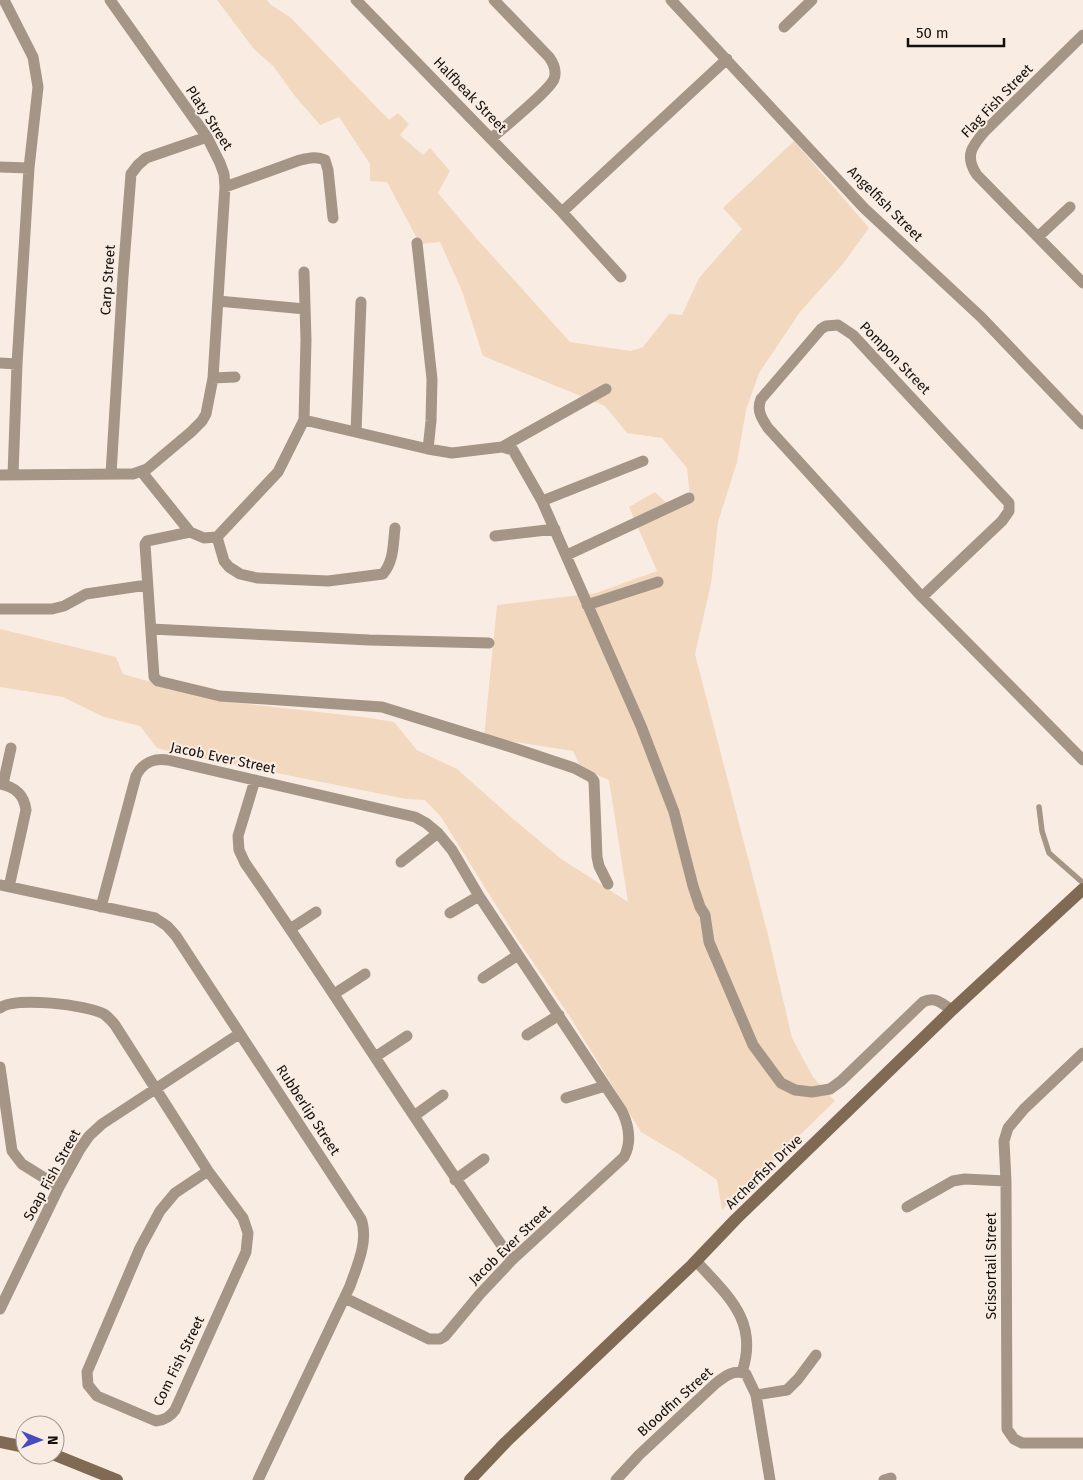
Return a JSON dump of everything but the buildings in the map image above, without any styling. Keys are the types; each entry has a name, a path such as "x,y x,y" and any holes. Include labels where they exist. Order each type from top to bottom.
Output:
{"street":[{"path":"4,0 28,45 38,77 38,101 29,168 17,364 13,475"},
{"name":"Platy Street","path":"0,475 132,474 151,466 202,421 209,407 213,378 218,301 224,174 207,137 110,0"},
{"name":"Halfbeak Street","path":"356,0 492,138 621,277"},
{"path":"492,138 550,86 555,72 549,57 494,0"},
{"name":"Angelfish Street","path":"671,0 864,208 981,317 1083,424"},
{"path":"784,28 812,0"},
{"name":"Flag Fish Street","path":"1083,35 985,131 974,143 970,151 972,166 977,175 1083,283"},
{"path":"562,212 726,59"},
{"name":"Carp Street","path":"111,474 122,276 131,174 146,158 207,137"},
{"path":"224,188 300,160 311,157 320,158 325,160 328,170 333,218"},
{"path":"0,167 29,168"},
{"path":"1038,236 1070,207"},
{"path":"417,243 432,379 428,449"},
{"path":"141,471 190,532 204,538 217,537 278,472 304,420 306,340 304,272"},
{"path":"218,301 305,309"},
{"path":"356,432 361,302"},
{"name":"Pompon Street","path":"922,597 1002,521 1009,511 1010,503 853,335 838,325 826,326 761,399 759,408 762,418 768,428 922,597 1083,760"},
{"path":"0,363 17,364"},
{"path":"213,378 235,377"},
{"path":"502,447 606,389"},
{"path":"304,420 452,453 502,447 513,450 542,501 555,529 641,726 674,812 693,886 704,916 709,942 752,1045 781,1083 795,1090 812,1092 830,1089 842,1081 923,1002 930,998 935,998 952,1010"},
{"path":"542,501 643,461"},
{"path":"567,555 689,498"},
{"path":"217,537 224,561 240,574 257,578 328,581 383,574 391,561 395,528"},
{"path":"495,536 555,529"},
{"path":"190,532 147,541 145,544 154,677 158,682 220,696 382,707 574,768 591,777 594,781 596,788 597,857 599,866 608,884"},
{"path":"588,605 658,582"},
{"path":"0,609 52,608 64,606 86,594 147,585"},
{"path":"151,629 369,640 489,643"},
{"path":"5,886 26,810 24,798 20,793 2,784 11,748"},
{"name":"Jacob Ever Street","path":"101,907 136,776 141,767 150,761 163,760 406,814 426,822 452,850 478,896 622,1111 628,1127 629,1144 624,1157 512,1260 480,1294 449,1332 440,1339 434,1340 423,1337 345,1298"},
{"path":"255,780 238,836 240,850 245,863 334,994 455,1180 512,1260"},
{"path":"401,862 438,833"},
{"name":"Rubberlip Street","path":"5,886 155,918 167,926 176,936 358,1214 363,1225 361,1255 345,1298 258,1480"},
{"name":"Archerfish Drive","path":"470,1480 506,1442 696,1261 952,1010 1083,889"},
{"path":"450,913 478,896"},
{"path":"290,929 316,912"},
{"path":"484,978 518,955"},
{"path":"334,994 365,974"},
{"name":"Com Fish Street","path":"0,1008 8,1003 25,1002 82,1008 104,1014 115,1025 208,1171 246,1223 248,1245 175,1410 172,1415 165,1419 156,1420 97,1396 88,1385 87,1372 140,1248 160,1211 175,1193 208,1171"},
{"path":"527,1035 558,1014"},
{"name":"Soap Fish Street","path":"0,1309 59,1187 80,1149 95,1130 155,1088 239,1034"},
{"path":"375,1057 407,1036"},
{"name":"Scissortail Street","path":"1083,1053 1024,1109 1008,1128 1004,1140 1006,1180 1007,1429 1014,1439 1022,1443 1083,1443"},
{"path":"0,1067 12,1151 22,1164 59,1187"},
{"path":"566,1098 605,1086"},
{"path":"414,1116 442,1095"},
{"path":"455,1180 484,1159"},
{"path":"907,1207 952,1181 965,1179 1006,1180"},
{"path":"696,1261 734,1303 742,1318 748,1342 747,1358 742,1372 750,1379 756,1395 769,1479"},
{"path":"756,1395 787,1390 816,1355"},
{"name":"Bloodfin Street","path":"616,1480 639,1455 715,1384 729,1374 742,1372"},
{"path":"0,1442 15,1445"},
{"path":"65,1459 117,1480"}],"lane":[{"path":"1039,807 1042,831 1049,853 1083,883"}],"shaded area":[{"path":"217,0 267,0 271,5 290,17 389,120 398,113 409,124 400,135 423,155 430,148 450,171 438,193 570,342 631,351 643,347 669,314 682,315 699,278 742,229 723,208 794,141 869,228 843,264 800,312 759,373 746,410 737,462 718,522 711,584 695,654 768,935 792,1038 813,1077 835,1101 722,1210 717,1180 641,1132 572,1020 512,931 441,817 425,800 406,799 157,748 140,726 104,717 63,697 0,687 0,629 116,657 123,674 207,698 394,722 417,750 457,769 560,858 628,902 609,780 581,768 573,751 484,737 497,605 596,593 657,571 629,507 655,492 671,507 690,496 687,468 662,438 627,433 605,406 483,356 462,291 440,242 420,244 387,182 370,181 370,164 339,117 320,125 294,95 274,67 253,48"}]}
